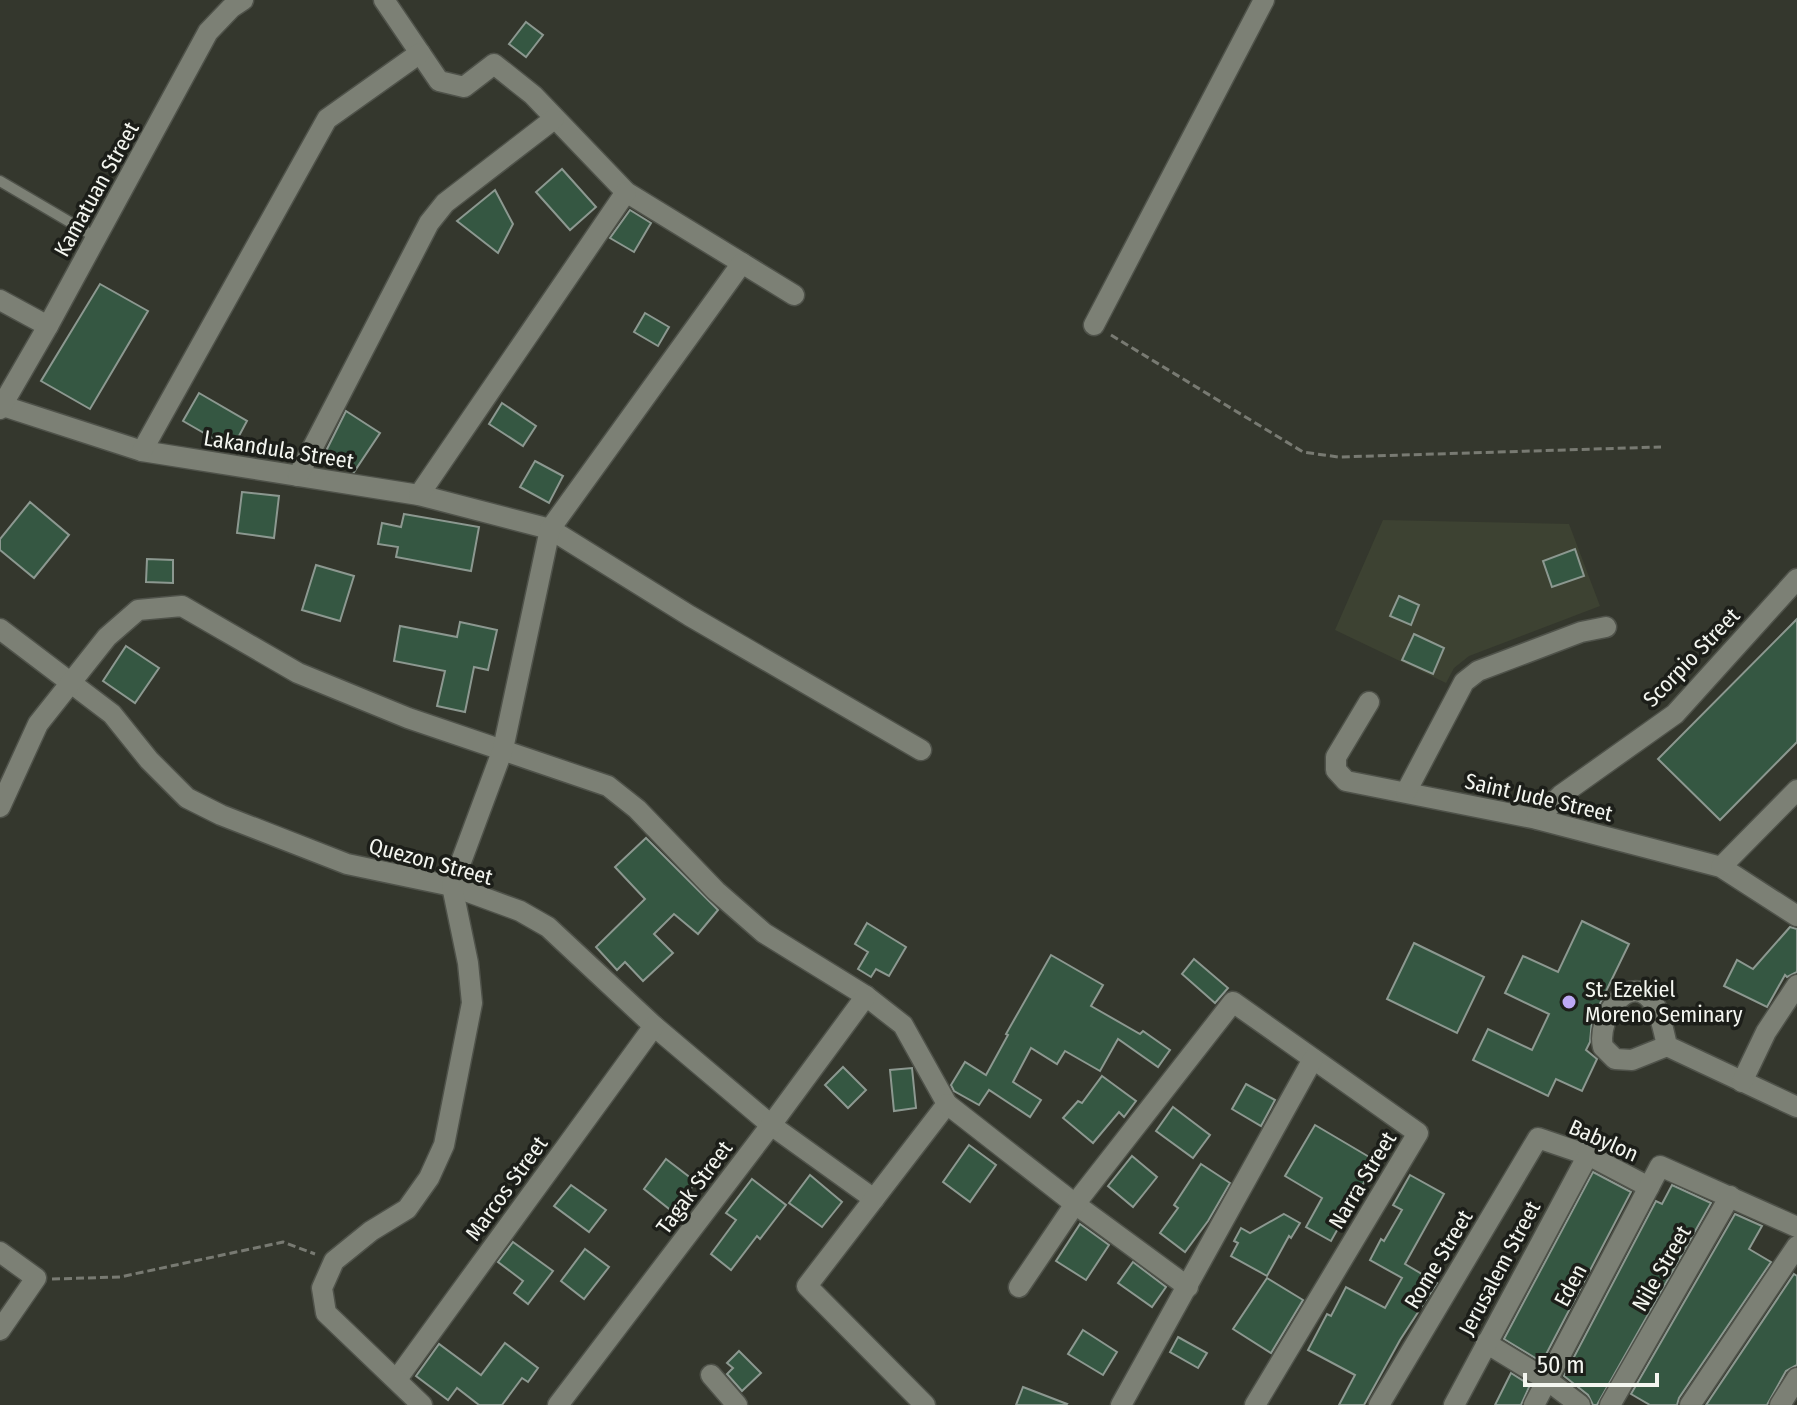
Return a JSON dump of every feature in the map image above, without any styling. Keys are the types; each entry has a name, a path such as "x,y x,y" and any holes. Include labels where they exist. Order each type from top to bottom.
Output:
{"street":[{"name":"Kamatuan Street","path":"1,408 208,32 243,0"},
{"path":"384,0 439,81 464,87 494,64 533,95 626,192 794,295"},
{"path":"1094,325 1264,0"},
{"path":"142,451 327,119 420,53"},
{"path":"298,476 429,223 445,203 554,119"},
{"path":"419,495 626,192"},
{"path":"422,1405 326,1313 322,1288 334,1261 371,1231 407,1209 429,1178 444,1145 472,1003 468,963 452,886 503,749 550,529 742,263"},
{"path":"0,300 48,326"},
{"name":"Lakandula Street","path":"1,408 142,451 419,495 550,529 690,616 921,750"},
{"name":"Scorpio Street","path":"1537,819 1561,795 1675,714 1797,579"},
{"path":"0,807 38,724 107,637 138,610 182,606 298,673 408,718 608,786 637,809 716,891 764,933 866,996 903,1025 947,1104 1188,1287"},
{"path":"1406,792 1464,682 1478,671 1581,632 1606,627"},
{"name":"Quezon Street","path":"0,629 112,714 149,760 187,798 221,815 347,864 452,886 520,911 548,927 654,1026 771,1125 874,1199"},
{"name":"Saint Jude Street","path":"1369,702 1336,757 1336,770 1346,781 1537,819 1721,867 1797,916"},
{"path":"1721,867 1797,790"},
{"path":"1742,1082 1766,1032 1797,985"},
{"name":"Tagak Street","path":"558,1405 866,996"},
{"name":"Narra Street","path":"1075,1204 1233,1002 1418,1133 1255,1405"},
{"name":"Marcos Street","path":"397,1379 654,1026"},
{"path":"1667,1046 1797,1107"},
{"path":"1121,1405 1313,1059"},
{"path":"925,1405 807,1286 947,1104"},
{"name":"Babylon","path":"1538,1138 1588,1155 1649,1187"},
{"name":"Rome Street","path":"1379,1405 1538,1138"},
{"name":"Jerusalem Street","path":"1454,1405 1588,1155"},
{"path":"1649,1187 1660,1166 1797,1227"},
{"name":"Eden","path":"1534,1405 1649,1187"},
{"name":"Nile Street","path":"1610,1405 1730,1196"},
{"path":"1019,1287 1075,1204"},
{"path":"1690,1405 1797,1246"},
{"path":"0,1252 36,1278 0,1330"},
{"path":"1486,1343 1547,1380 1580,1405"},
{"path":"711,1375 737,1405"},
{"path":"1780,1405 1797,1378"}],"lane":[{"path":"0,181 97,238"}],"path":[{"path":"1094,325 1303,452 1338,457 1661,447"},
{"path":"36,1278 120,1277 283,1242 334,1261"}],"shaded area":[{"path":"1383,520 1569,524 1600,606 1469,656 1454,668 1446,683 1335,630"}],"building":[{"path":"526,22 543,35 526,57 509,44"},
{"path":"562,169 596,207 570,230 536,192"},
{"path":"495,190 513,224 498,253 457,221"},
{"path":"630,210 651,223 634,252 610,238"},
{"path":"100,284 148,311 90,409 41,381"},
{"path":"645,313 669,327 658,346 634,332"},
{"path":"199,393 247,421 232,449 183,421"},
{"path":"502,403 536,426 523,446 489,424"},
{"path":"346,411 380,433 354,472 325,453"},
{"path":"535,461 563,476 549,503 520,487"},
{"path":"242,492 279,496 274,538 237,533"},
{"path":"30,502 69,535 34,578 0,550 0,539"},
{"path":"404,514 479,527 471,571 396,557 398,547 378,544 382,523 401,527"},
{"path":"1575,549 1584,576 1552,587 1543,561"},
{"path":"147,559 173,560 173,583 146,582"},
{"path":"316,565 354,576 340,621 302,610"},
{"path":"1399,596 1419,605 1411,625 1390,616"},
{"path":"1797,619 1797,742 1720,820 1658,759"},
{"path":"460,622 497,630 488,670 474,667 465,712 437,706 445,671 394,661 400,626 457,637"},
{"path":"1414,634 1444,648 1433,674 1402,660"},
{"path":"126,646 159,668 135,703 103,681"},
{"path":"646,838 718,910 698,934 674,914 654,934 673,953 643,981 625,962 617,970 596,947 645,899 615,867"},
{"path":"1582,921 1629,944 1592,1020 1586,1050 1597,1059 1582,1091 1556,1079 1548,1096 1473,1060 1488,1029 1532,1050 1549,1014 1505,993 1523,956 1558,972"},
{"path":"867,923 906,947 889,976 876,969 871,977 858,969 868,952 855,944"},
{"path":"1790,927 1797,929 1797,972 1787,977 1785,975 1767,1007 1724,986 1737,960 1753,969"},
{"path":"1414,943 1484,977 1457,1033 1387,999"},
{"path":"1051,955 1103,985 1091,1006 1140,1034 1143,1031 1170,1050 1158,1067 1118,1039 1100,1071 1065,1051 1057,1064 1031,1048 1013,1082 1041,1100 1030,1117 989,1090 979,1105 954,1091 951,1085 965,1062 986,1075"},
{"path":"1194,959 1228,988 1215,1003 1182,974"},
{"path":"843,1067 866,1090 848,1108 825,1085"},
{"path":"912,1068 916,1108 894,1111 890,1070"},
{"path":"1102,1076 1136,1101 1124,1117 1119,1112 1093,1143 1063,1118 1078,1101 1082,1103"},
{"path":"1246,1084 1275,1100 1261,1126 1232,1109"},
{"path":"1173,1107 1210,1135 1193,1158 1156,1131"},
{"path":"1315,1125 1376,1161 1331,1241 1306,1227 1322,1198 1285,1176"},
{"path":"969,1145 996,1165 970,1202 943,1182"},
{"path":"1132,1156 1157,1177 1133,1207 1108,1186"},
{"path":"666,1159 696,1182 673,1212 644,1189"},
{"path":"1201,1164 1230,1183 1185,1252 1160,1233 1178,1208 1174,1205"},
{"path":"1593,1172 1631,1192 1542,1362 1504,1339"},
{"path":"810,1175 842,1202 822,1227 789,1203"},
{"path":"1410,1175 1444,1194 1405,1264 1437,1283 1400,1340 1364,1405 1339,1405 1355,1375 1308,1350 1346,1287 1385,1308 1402,1278 1370,1260 1402,1210 1393,1205"},
{"path":"752,1179 786,1205 731,1270 711,1254 736,1220 726,1213"},
{"path":"571,1185 606,1210 589,1232 554,1206"},
{"path":"1672,1185 1711,1203 1597,1405 1593,1405 1588,1395 1564,1376 1656,1201 1662,1204"},
{"path":"1284,1214 1300,1223 1291,1238 1289,1236 1267,1276 1231,1256 1241,1228 1250,1233"},
{"path":"1735,1214 1762,1226 1749,1249 1771,1262 1677,1405 1650,1405 1631,1394"},
{"path":"1080,1224 1109,1245 1086,1280 1056,1261"},
{"path":"513,1242 553,1271 528,1304 514,1293 523,1281 498,1262"},
{"path":"585,1249 609,1267 584,1299 561,1281"},
{"path":"1133,1262 1166,1287 1152,1307 1118,1283"},
{"path":"1794,1274 1797,1276 1797,1365 1786,1371 1767,1405 1706,1405"},
{"path":"1267,1278 1303,1300 1271,1353 1233,1329"},
{"path":"1083,1330 1117,1352 1103,1375 1068,1354"},
{"path":"1178,1337 1207,1353 1198,1368 1170,1352"},
{"path":"505,1343 538,1368 528,1382 522,1378 502,1405 479,1405 457,1388 448,1400 416,1376 439,1344 481,1375"},
{"path":"739,1351 761,1373 742,1391 727,1374 733,1368 727,1363"},
{"path":"1511,1373 1530,1385 1521,1405 1495,1405"},
{"path":"1023,1387 1067,1404 1016,1405"}],"place":[{"name":"St. Ezekiel Moreno Seminary","path":"1569,1002"}]}
